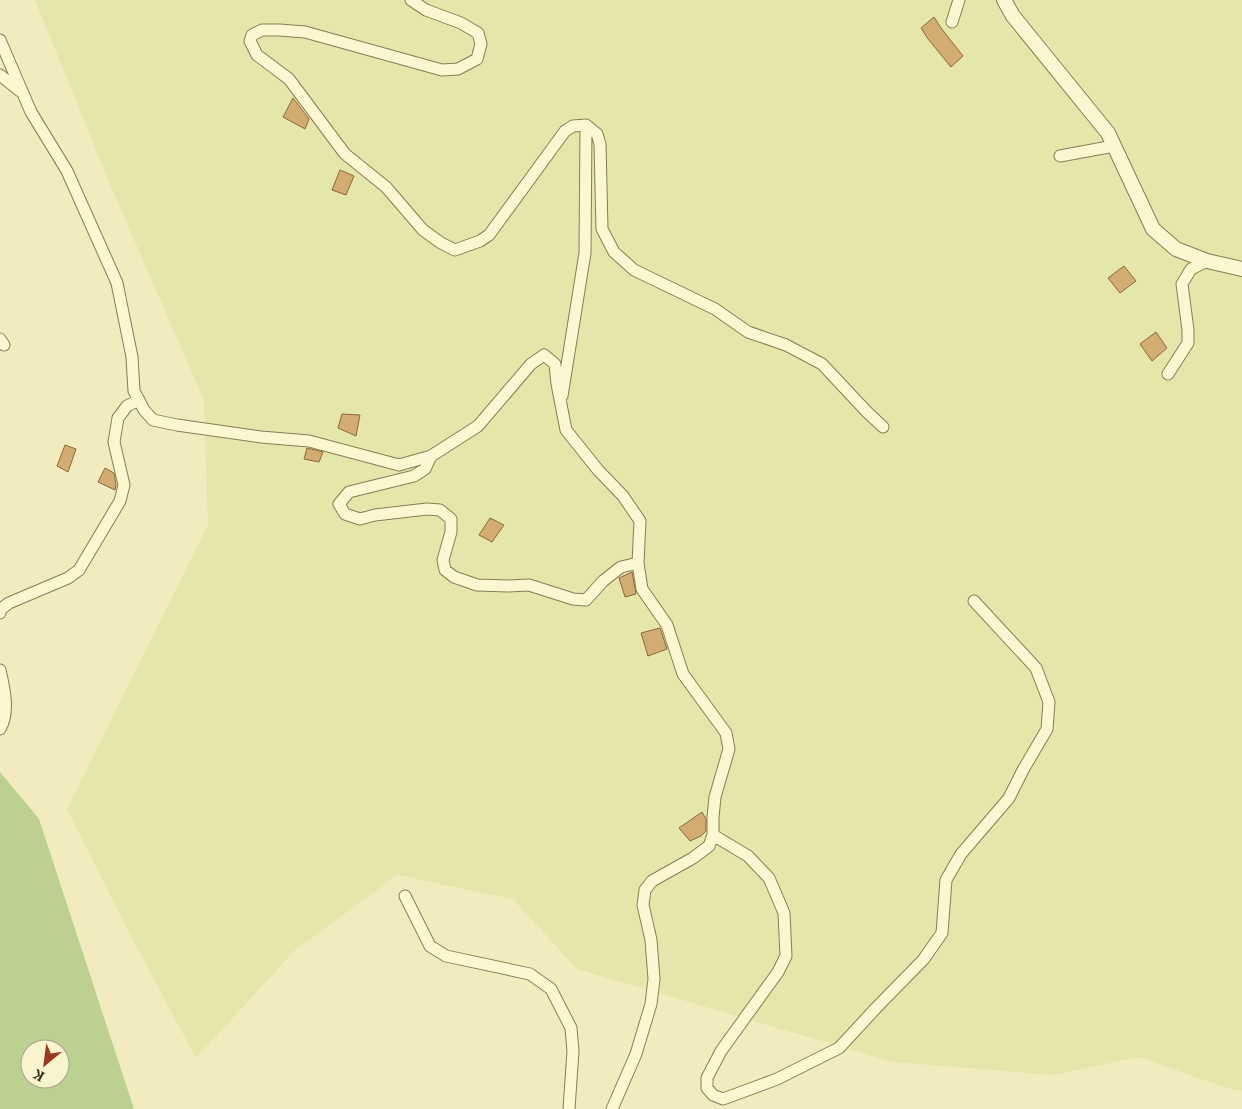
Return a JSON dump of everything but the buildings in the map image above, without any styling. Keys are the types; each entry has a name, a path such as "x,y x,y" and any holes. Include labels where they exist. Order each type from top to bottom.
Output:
{"street":[{"path":"411,0 426,10 461,23 478,33 481,44 477,59 458,69 442,70 305,32 262,30 252,35 250,41 258,55 289,79 345,154 386,187 423,230 441,244 455,250 480,241 489,235 565,131 573,126 586,125 597,134 600,144 602,229 614,252 634,270 715,309 748,332 786,345 822,364 882,427"},
{"path":"952,22 959,0"},
{"path":"1004,0 1014,16 1108,133 1153,229 1176,249 1207,261 1242,269"},
{"path":"0,40 31,112 67,171 117,283 132,357 134,391 144,410 153,420 261,437 309,441 399,465 431,456 478,426 531,364 544,355 555,364 556,384 566,430 598,470 623,496 640,521 638,563 642,589 667,625 683,674 726,734 729,750 715,797 713,835 709,846 652,881 645,890 643,905 651,940 654,979 651,1004 636,1054 612,1109"},
{"path":"0,75 22,92"},
{"path":"561,405 585,253 586,125"},
{"path":"1060,156 1114,146"},
{"path":"1168,374 1188,343 1182,284 1191,269 1207,261"},
{"path":"0,614 9,602 68,578 79,570 120,501 124,485 114,442 118,418 127,406 139,400"},
{"path":"431,456 425,469 414,476 349,492 339,504 345,514 360,519 374,515 427,509 440,510 451,519 451,532 443,560 445,570 454,577 477,585 529,585 586,600 621,567 638,563"},
{"path":"713,835 748,856 769,878 784,913 786,956 778,972 721,1051 707,1078 707,1088 713,1095 723,1099 777,1079 839,1048 923,960 942,933 946,880 961,854 1009,798 1047,729 1049,702 1036,668 974,601"},
{"path":"0,670 6,692 5,712 0,729"},
{"path":"405,896 430,946 446,956 530,974 551,989 571,1028 573,1051 569,1109"}],"green space":[{"path":"35,0 1242,0 1242,1091 1224,1087 1139,1057 1053,1075 893,1062 577,969 513,899 397,875 294,951 196,1058 132,938 67,809 208,525 204,400 109,182"},
{"path":"0,772 39,819 134,1109 0,1109"}]}
